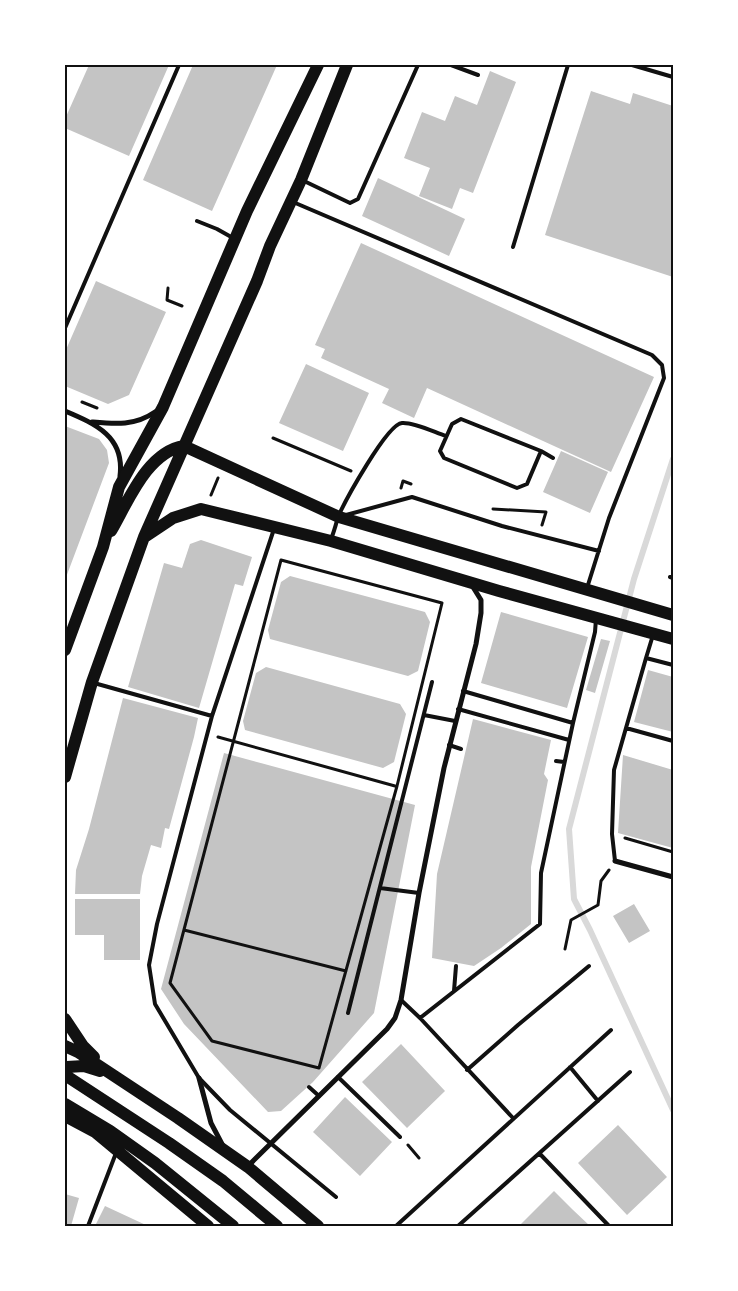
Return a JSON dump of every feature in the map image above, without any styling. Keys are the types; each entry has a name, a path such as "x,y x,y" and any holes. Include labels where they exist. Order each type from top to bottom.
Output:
{"main road":[{"path":"65,650 103,547 119,487 163,406 247,211 318,65"},
{"path":"65,777 92,682 144,538 257,282 270,246 302,180 347,65"},
{"path":"103,547 139,483 152,464 160,456 184,446 339,517 673,615"},
{"path":"144,538 173,518 201,509 331,541 499,591 673,639"},
{"path":"65,1019 83,1046 110,1074"},
{"path":"65,1046 78,1052 225,1150 318,1226"},
{"path":"65,1069 67,1067 84,1066 110,1074"},
{"path":"65,1075 125,1113 215,1176 277,1226"},
{"path":"65,1105 208,1226"},
{"path":"65,1105 148,1158 233,1226"},
{"path":"65,1116 95,1132"},
{"path":"65,1125 95,1132"}],"street":[{"path":"91,422 115,424 138,422 144,420 163,406"},
{"path":"65,411 91,422 108,436 117,448 120,464 119,487"},
{"path":"248,1167 387,1029 395,1018 401,1000 419,894 449,745 476,644 481,600 469,581"},
{"path":"615,861 673,878"},
{"path":"199,1078 211,1123 225,1150"}],"lane":[{"path":"65,328 179,65"},
{"path":"302,180 350,203 358,199 418,65"},
{"path":"451,65 478,75"},
{"path":"513,247 568,65"},
{"path":"632,65 673,76"},
{"path":"291,201 652,355 662,365 664,378 609,518 586,590"},
{"path":"197,221 217,229 235,240"},
{"path":"541,451 527,484 517,488 444,458 440,451 452,424 461,419 541,451 553,458"},
{"path":"331,541 339,517 360,476 392,428 400,422 409,423 446,436"},
{"path":"339,517 412,496 502,526 599,551"},
{"path":"275,527 212,716 157,924 149,965 155,1004 199,1078 230,1110 336,1197"},
{"path":"420,1018 540,924 541,873 569,740 599,618"},
{"path":"615,861 612,834 614,770 652,633"},
{"path":"646,658 673,665"},
{"path":"92,682 212,716"},
{"path":"348,1013 432,682"},
{"path":"463,691 573,723"},
{"path":"458,709 569,740"},
{"path":"424,716 455,721"},
{"path":"626,728 673,741"},
{"path":"449,745 461,749"},
{"path":"556,761 564,762"},
{"path":"380,888 419,894"},
{"path":"454,991 456,966"},
{"path":"467,1070 589,966"},
{"path":"401,1000 513,1118"},
{"path":"396,1226 611,1030"},
{"path":"570,1067 598,1101"},
{"path":"458,1226 630,1072"},
{"path":"338,1077 400,1137"},
{"path":"309,1087 319,1096"},
{"path":"88,1226 117,1150"},
{"path":"540,1154 608,1226"}],"path":[{"path":"168,288 167,300 182,306"},
{"path":"81,402 104,411"},
{"path":"273,438 360,476"},
{"path":"211,496 219,476"},
{"path":"345,971 319,1068 212,1042 170,982 282,560 442,603 397,786"},
{"path":"221,738 405,789"},
{"path":"612,834 673,852"},
{"path":"565,949 571,920 598,905 601,881 615,861"},
{"path":"184,930 358,975"},
{"path":"400,1137 419,1158"}],"building":[{"path":"89,65 169,65 129,156 65,128 65,119"},
{"path":"193,65 277,65 212,211 143,180"},
{"path":"490,71 516,82 473,193 460,188 452,209 419,196 430,168 404,158 422,112 445,121 455,96 477,105"},
{"path":"591,91 630,104 633,93 673,106 673,277 545,235"},
{"path":"378,178 465,219 449,256 362,216"},
{"path":"361,243 654,377 611,472 427,388 414,418 382,403 389,389 321,358 325,349 315,345"},
{"path":"96,281 166,312 129,395 108,404 65,386 65,352"},
{"path":"306,364 369,393 343,451 279,423"},
{"path":"65,426 99,439 107,450 109,463 65,580"},
{"path":"561,451 608,472 590,513 543,492"},
{"path":"201,540 252,557 243,586 235,584 199,708 128,687 164,563 182,568 190,544"},
{"path":"290,576 425,612 430,622 418,671 408,676 270,639 268,630 281,582"},
{"path":"501,612 588,637 567,708 481,683"},
{"path":"601,639 610,641 595,693 586,690"},
{"path":"266,667 400,704 406,714 394,762 383,768 245,730 243,721 256,673"},
{"path":"648,670 673,677 673,732 634,722"},
{"path":"123,698 198,718 194,737 169,829 165,828 161,848 151,845 142,876 140,894 75,894 76,870 89,829"},
{"path":"473,719 551,740 544,774 548,780 531,867 531,924 501,948 474,966 432,958 437,874"},
{"path":"224,753 415,805 374,1013 313,1082 281,1111 268,1112 184,1024 161,989"},
{"path":"623,755 673,770 673,848 618,833"},
{"path":"75,899 140,899 140,960 104,960 104,935 75,935"},
{"path":"634,904 650,931 629,943 613,916"},
{"path":"401,1044 445,1091 407,1128 362,1082"},
{"path":"345,1097 392,1142 360,1176 313,1132"},
{"path":"618,1125 667,1177 627,1215 578,1163"},
{"path":"554,1191 572,1209 590,1226 519,1226"},
{"path":"65,1194 79,1198 71,1226 65,1226"},
{"path":"105,1206 148,1226 95,1226"}],"waterway":[{"path":"673,459 634,579 569,829 574,899 673,1110"}]}
